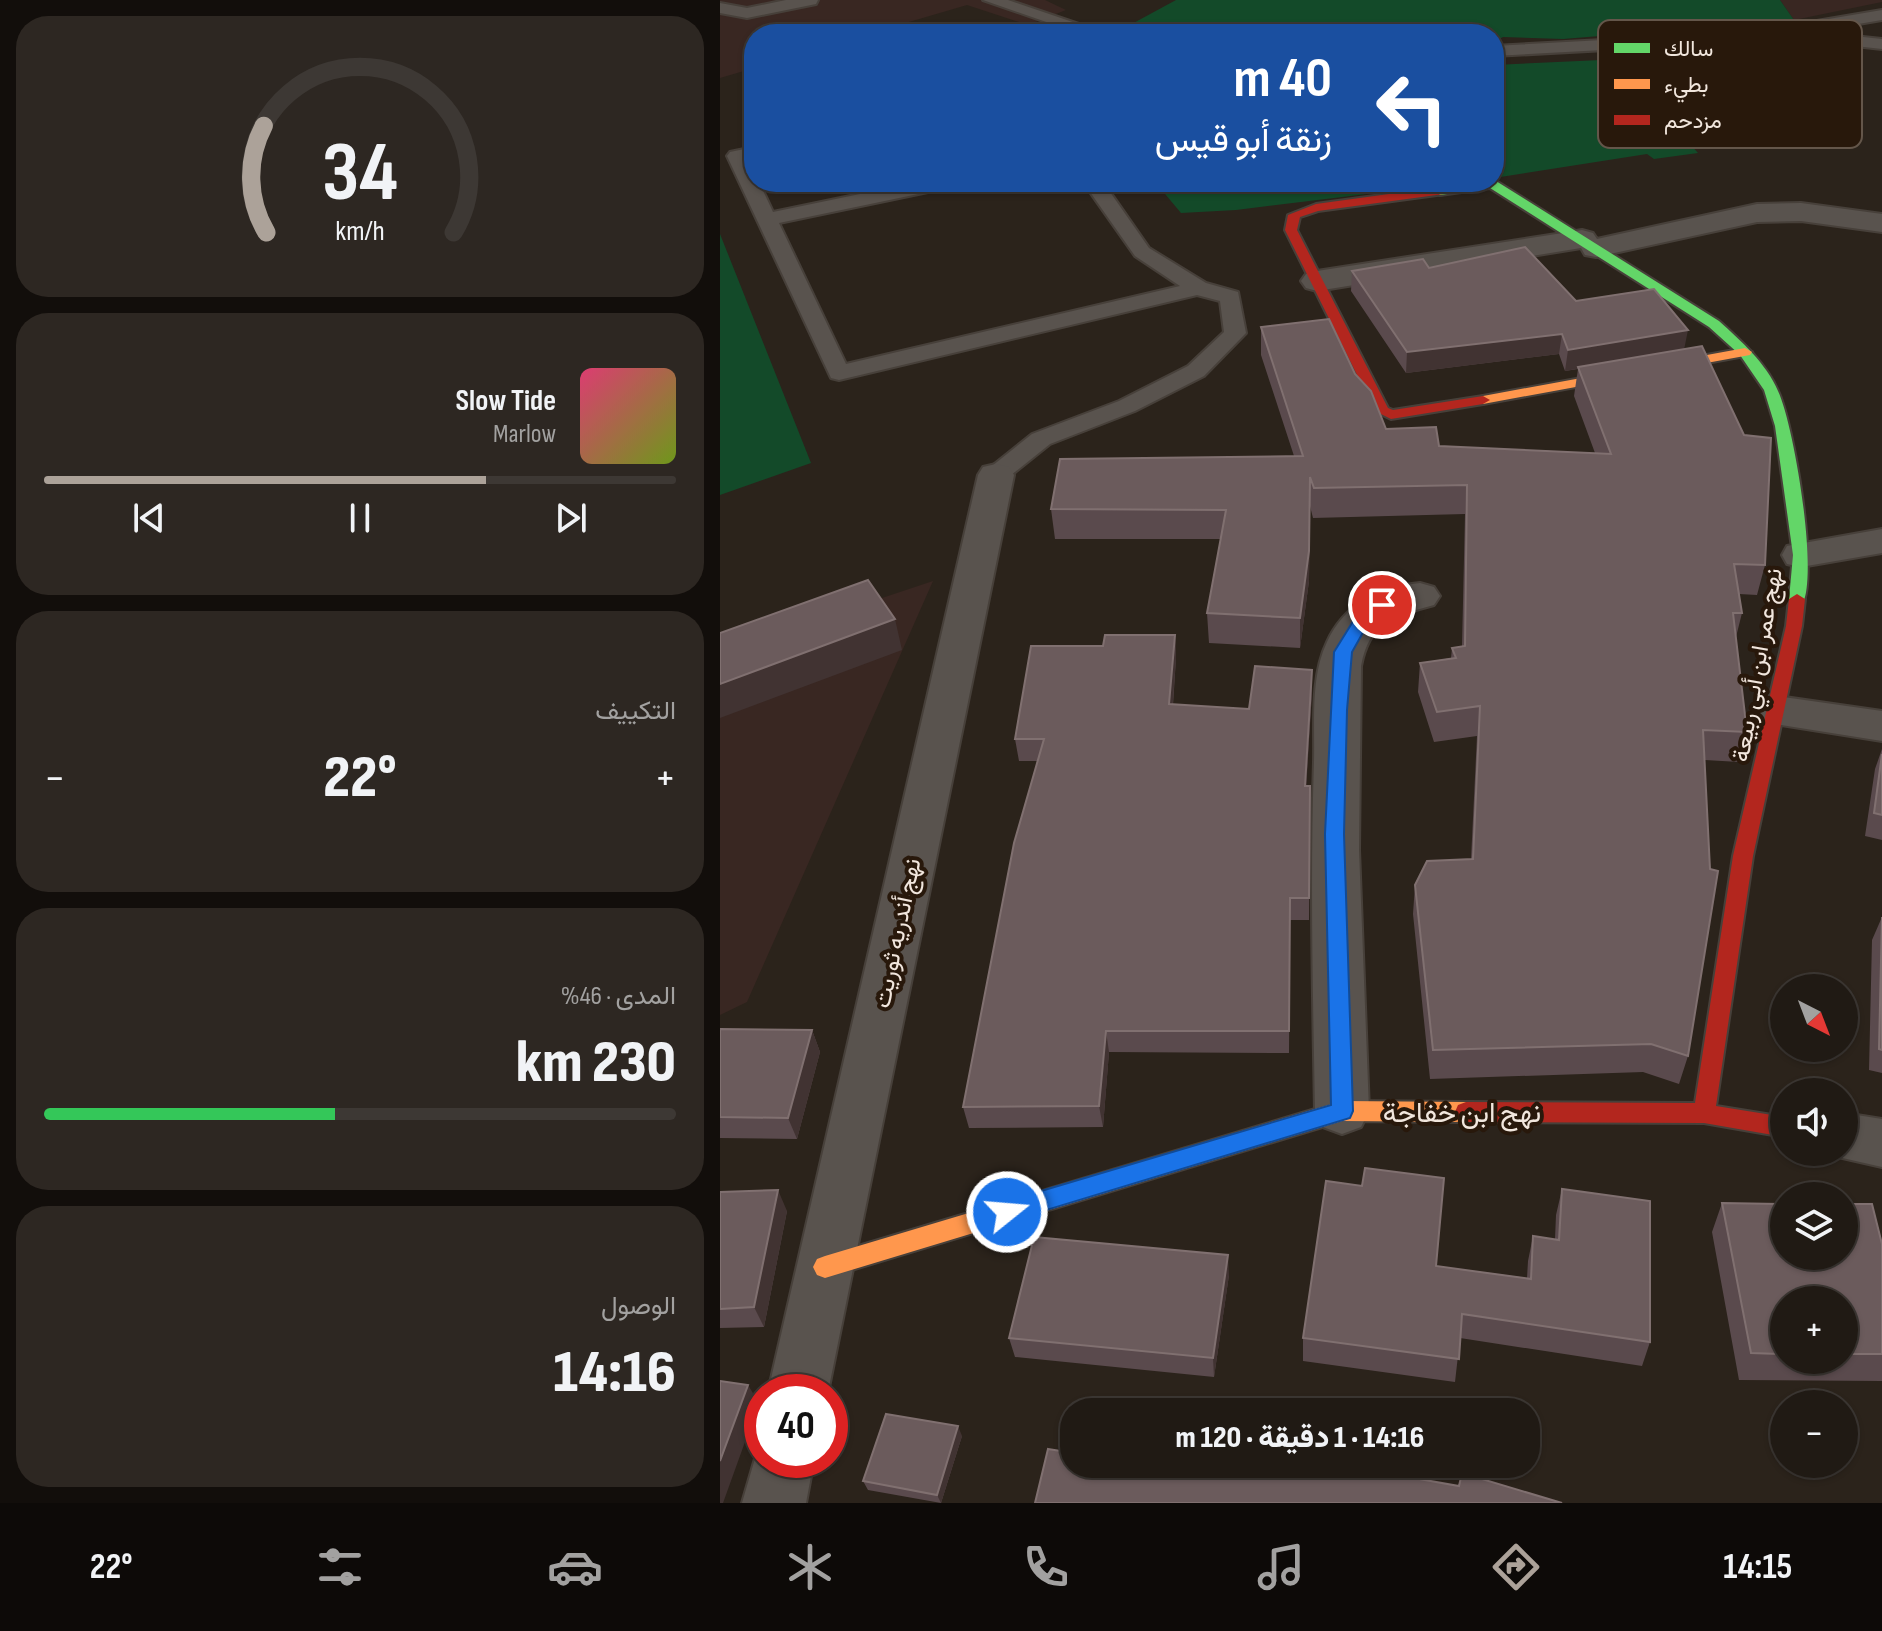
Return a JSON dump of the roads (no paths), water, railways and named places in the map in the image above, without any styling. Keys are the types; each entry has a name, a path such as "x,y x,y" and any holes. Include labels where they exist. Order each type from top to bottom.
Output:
{"street":[{"name":"نهج عمر ابن أبي ربيعة","path":"1504,191 1714,324 1745,352 1771,390 1782,426 1801,555 1794,626 1743,856 1704,1113"},
{"path":"1427,192 1302,210 1294,215 1291,230 1374,401 1382,411 1391,415 1604,380 1745,352"},
{"path":"1317,281 1589,243 1757,213 1801,212 1882,223"},
{"name":"نهج أندريه ثوريت","path":"802,1374 996,475"},
{"path":"1801,555 1882,541"},
{"path":"1342,1111 1334,834 1343,652 1363,619 1382,605 1399,596 1420,596"},
{"path":"1777,711 1882,726"},
{"name":"نهج ابن خفاجة","path":"825,1267 1342,1111 1704,1113 1770,1125"},
{"path":"1858,1139 1882,1143"},
{"path":"774,1503 779,1478"}],"lane":[{"path":"720,8 747,13 810,0"},
{"path":"991,0 1067,24"},
{"path":"1854,20 1882,15"},
{"path":"1862,42 1882,44"},
{"path":"1504,51 1598,47"},
{"path":"744,155 737,156 744,171"},
{"path":"754,192 839,373 1198,288"},
{"path":"767,219 898,192"},
{"path":"996,475 1041,439 1127,406 1196,371 1235,333 1230,297 1198,288 1142,252 1100,192"}]}
